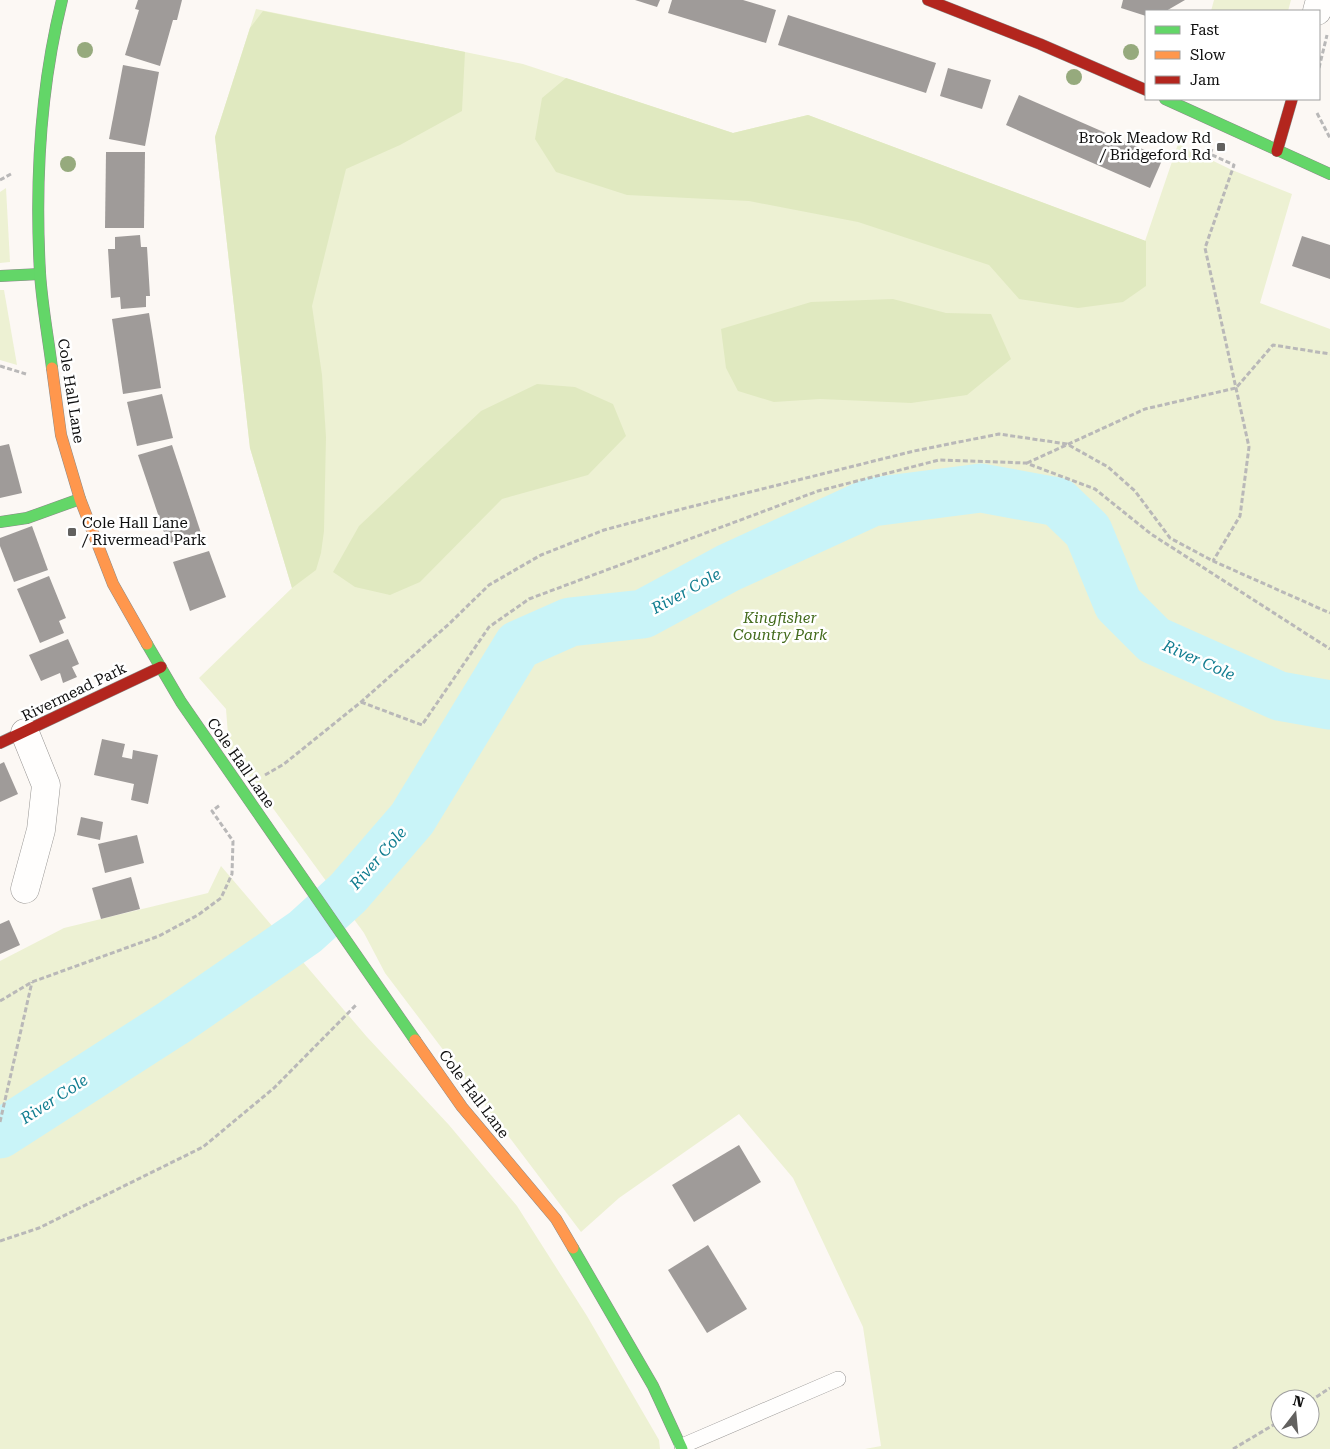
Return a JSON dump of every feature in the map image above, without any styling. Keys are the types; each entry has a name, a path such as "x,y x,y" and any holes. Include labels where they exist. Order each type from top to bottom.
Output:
{"street":[{"name":"Cole Hall Lane","path":"62,0 52,41 38,160 40,274 61,435 80,499 113,584 181,702 376,984 462,1107 556,1219 653,1386 682,1448"},
{"path":"928,0 1040,44 1145,90"},
{"path":"1320,0 1322,22"},
{"path":"1167,100 1330,174"},
{"path":"1277,151 1292,100"},
{"path":"0,276 40,274"},
{"path":"0,522 27,518 80,499"},
{"name":"Rivermead Park","path":"0,743 25,733 161,667"},
{"path":"25,733 46,785 42,830 25,889"}],"lane":[{"path":"682,1448 838,1379"}],"path":[{"path":"1320,53 1322,22"},
{"path":"1315,108 1330,138"},
{"path":"1213,561 1240,516 1249,447 1205,248 1234,165"},
{"path":"1026,463 1145,409 1236,388 1273,344 1330,354"},
{"path":"0,1001 32,982 159,936 198,916 221,898 232,874 232,841 212,811 241,789 284,764 361,702 450,623 489,585 541,555 604,530 958,440 999,434 1067,444 1108,467 1135,491 1170,538 1213,561 1330,613"},
{"path":"361,702 422,725 489,627 529,599 818,491 939,460 1026,463 1095,489 1151,534 1330,649"},
{"path":"0,1122 32,982"},
{"path":"0,1241 39,1228 203,1147 274,1088 376,984"},
{"path":"1233,1449 1270,1427"}],"green space":[{"path":"1214,0 1291,0 1288,10 1211,10"},
{"name":"Kingfisher Country Park","path":"256,9 523,64 733,133 808,115 1145,241 1178,144 1232,170 1292,194 1260,303 1330,329 1330,1449 865,1449 881,1446 863,1327 793,1178 739,1114 619,1198 581,1232 385,973 364,933 229,748 226,709 199,678 292,588 250,448 215,137"},
{"path":"263,11 465,52 462,111 400,145 346,169 312,306 322,375 326,437 324,531 316,570 292,588 250,448 215,137 250,28"},
{"path":"566,78 733,133 808,115 1146,241 1146,286 1123,302 1078,308 1019,299 989,265 858,222 749,201 627,195 556,172 535,139 542,98"},
{"path":"6,188 10,262 0,263 0,192"},
{"path":"0,290 4,290 17,365 0,360"},
{"path":"893,299 946,313 991,314 1011,359 967,395 911,403 820,399 774,402 738,391 726,368 721,329 811,302"},
{"path":"537,384 575,387 613,404 626,436 588,475 502,499 420,582 390,595 355,587 333,572 359,526 481,411"},
{"path":"221,866 367,1037 449,1125 517,1206 587,1316 659,1440 660,1449 0,1449 0,961 64,928 208,893"}],"building":[{"path":"138,0 182,0 177,20 173,20 160,66 125,55 139,10 135,9"},
{"path":"635,0 660,0 657,7"},
{"path":"672,0 743,0 776,10 766,43 668,13"},
{"path":"1123,0 1185,0 1168,10 1145,10 1145,16 1121,8"},
{"path":"788,15 936,63 926,93 778,45"},
{"path":"123,65 159,72 145,146 109,139"},
{"path":"948,68 991,80 982,109 940,96"},
{"path":"1019,95 1163,158 1150,188 1006,125"},
{"path":"106,152 145,152 144,228 105,228"},
{"path":"140,235 141,247 147,247 150,296 146,296 146,307 121,309 120,297 111,298 108,249 115,249 115,237"},
{"path":"1302,236 1330,245 1330,279 1292,266"},
{"path":"149,313 161,388 123,394 112,319"},
{"path":"162,394 173,438 137,446 127,402"},
{"path":"9,444 22,493 0,498 0,446"},
{"path":"172,445 201,533 168,544 138,455"},
{"path":"32,526 48,570 14,582 0,546 0,538"},
{"path":"209,551 226,597 190,611 173,562"},
{"path":"49,576 66,618 59,621 64,633 40,643 17,589"},
{"path":"68,639 79,664 72,667 77,677 63,683 60,673 41,681 29,655"},
{"path":"102,739 125,744 122,757 132,759 133,750 158,755 148,804 131,800 134,784 94,775"},
{"path":"4,762 18,794 0,802 0,764"},
{"path":"81,817 103,822 100,840 77,835"},
{"path":"137,835 144,863 105,873 98,844"},
{"path":"131,877 140,909 101,919 92,888"},
{"path":"9,920 20,945 0,954 0,924"},
{"path":"739,1145 761,1182 694,1222 672,1185"},
{"path":"708,1245 747,1309 707,1333 668,1270"}],"waterway":[{"name":"River Cole","path":"0,1134 173,1023 305,932 348,893 412,819 518,645 570,622 643,614 728,568 872,502 981,488 1058,502 1088,531 1118,604 1154,640 1279,696 1330,705"}],"traffic: fast":[{"path":"52,368 40,273 38,204 44,101 62,0"},
{"path":"1167,100 1330,174"},
{"path":"0,276 40,274"},
{"path":"0,522 27,518 80,499"},
{"path":"147,644 181,702 415,1040"},
{"path":"573,1248 653,1386 682,1449"}],"traffic: slow":[{"path":"52,368 61,435 80,499 113,584 147,644"},
{"path":"415,1040 462,1107 556,1219 573,1248"}],"traffic: jam":[{"path":"928,0 1040,44 1145,90"},
{"path":"1277,151 1292,100"},
{"path":"0,743 161,667"}],"place":[{"name":"Brook Meadow Rd / Bridgeford Rd","path":"1221,147"},
{"name":"Cole Hall Lane / Rivermead Park","path":"72,532"}]}
